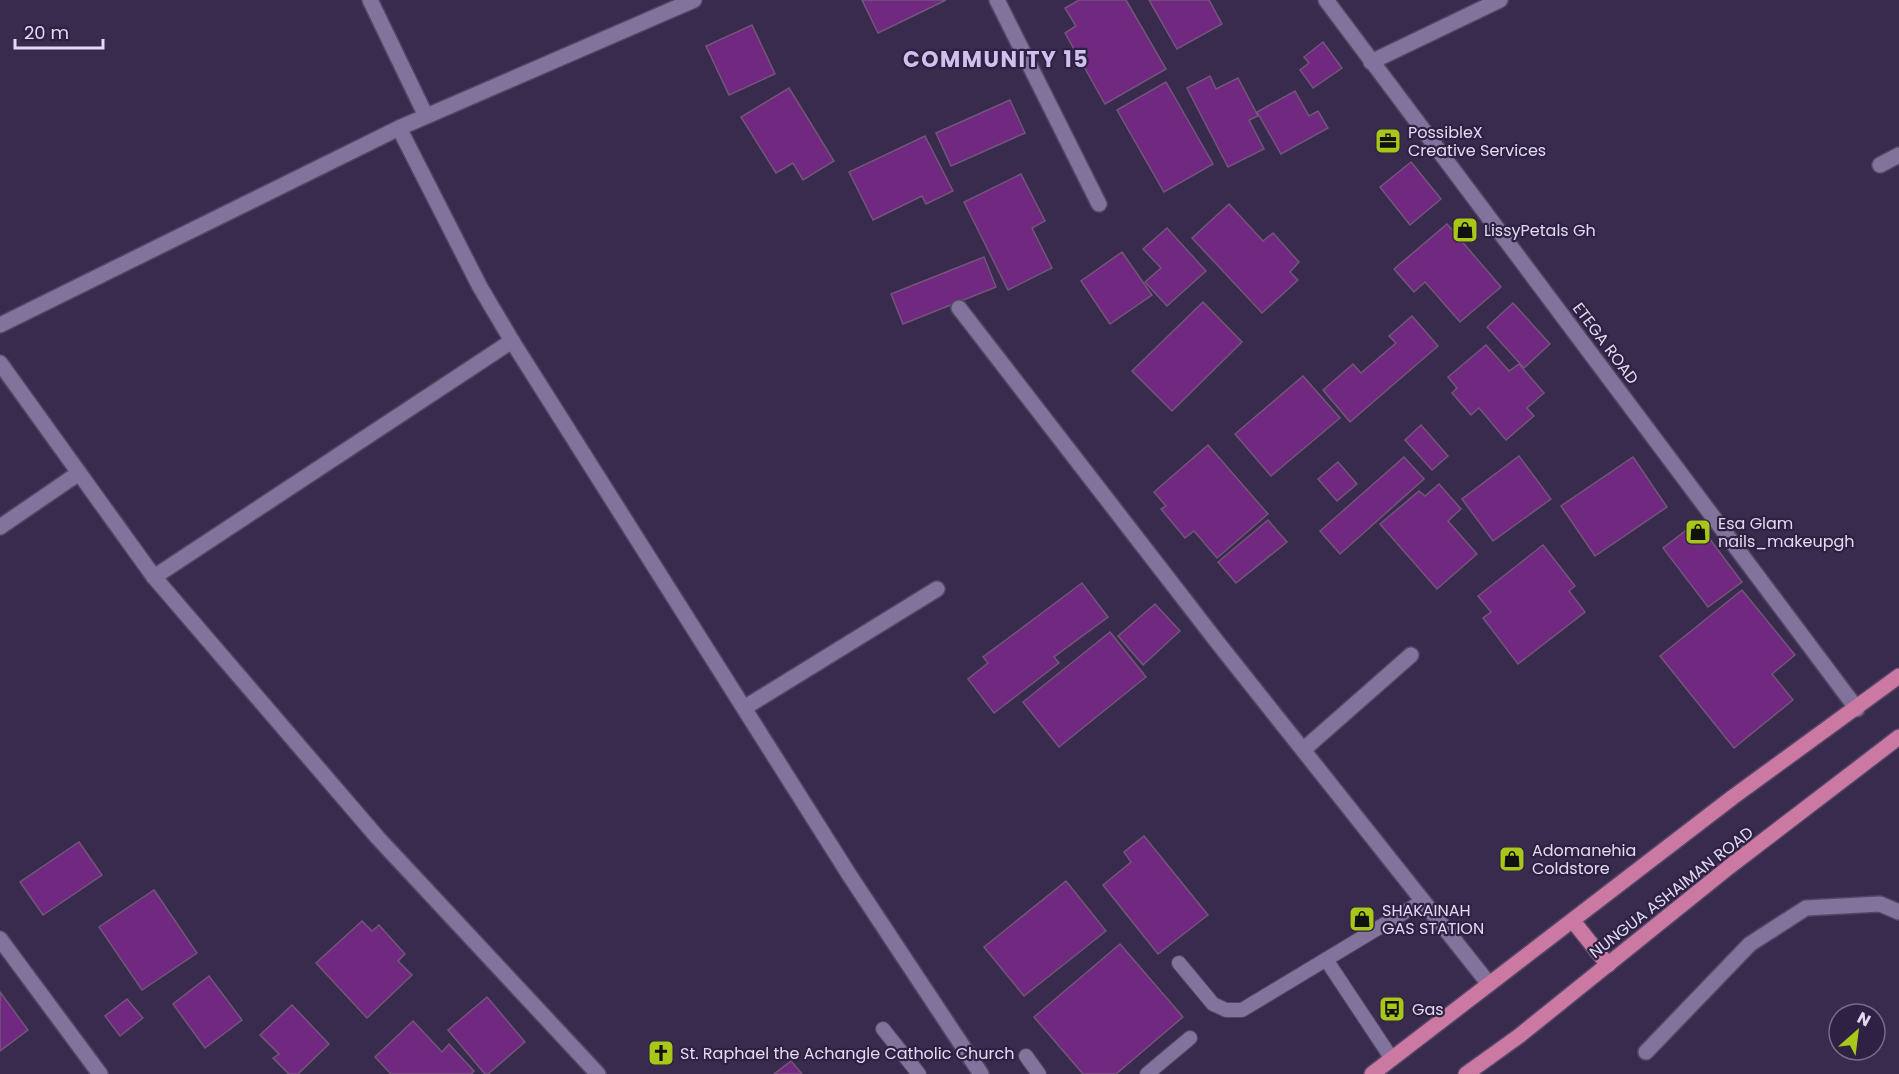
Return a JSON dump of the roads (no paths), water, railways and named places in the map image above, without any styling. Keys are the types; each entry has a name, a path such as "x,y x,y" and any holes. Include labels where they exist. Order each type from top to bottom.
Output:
{"main road":[{"path":"1372,1074 1733,797 1857,709 1899,676"},
{"name":"NUNGUA ASHAIMAN ROAD","path":"1466,1074 1519,1036 1729,867 1899,737"},
{"path":"1573,921 1608,965"}],"street":[{"path":"370,0 426,116"},
{"path":"0,325 399,128 694,0"},
{"path":"997,0 1099,204"},
{"name":"ETEGA ROAD","path":"1326,0 1857,709"},
{"path":"1371,62 1500,0"},
{"path":"399,128 480,287 513,341 850,876 981,1074"},
{"path":"1880,165 1899,155"},
{"path":"959,308 1218,643 1489,984"},
{"path":"154,577 513,341"},
{"path":"0,363 154,577 378,838 598,1074"},
{"path":"0,527 79,473"},
{"path":"744,708 937,589"},
{"path":"1303,750 1411,655"},
{"path":"1646,1052 1750,944 1806,908 1880,904 1899,912"},
{"path":"0,939 100,1074"}],"lane":[{"path":"1179,963 1213,1004 1226,1010 1242,1010 1327,961 1423,901"},
{"path":"1327,961 1392,1059"},
{"path":"883,1029 919,1074"},
{"path":"1147,1074 1190,1038"},
{"path":"1026,1056 1039,1074"}],"place":[{"name":"PossibleX Creative Services","path":"1388,141"},
{"name":"LissyPetals Gh","path":"1465,230"},
{"name":"Esa Glam nails_makeupgh","path":"1698,532"},
{"name":"Adomanehia Coldstore","path":"1512,859"},
{"name":"SHAKAINAH GAS STATION","path":"1362,919"},
{"name":"Gas","path":"1392,1009"},
{"name":"St. Raphael the Achangle Catholic Church","path":"661,1053"}],"district":[{"name":"COMMUNITY 15","path":"996,59"}]}
